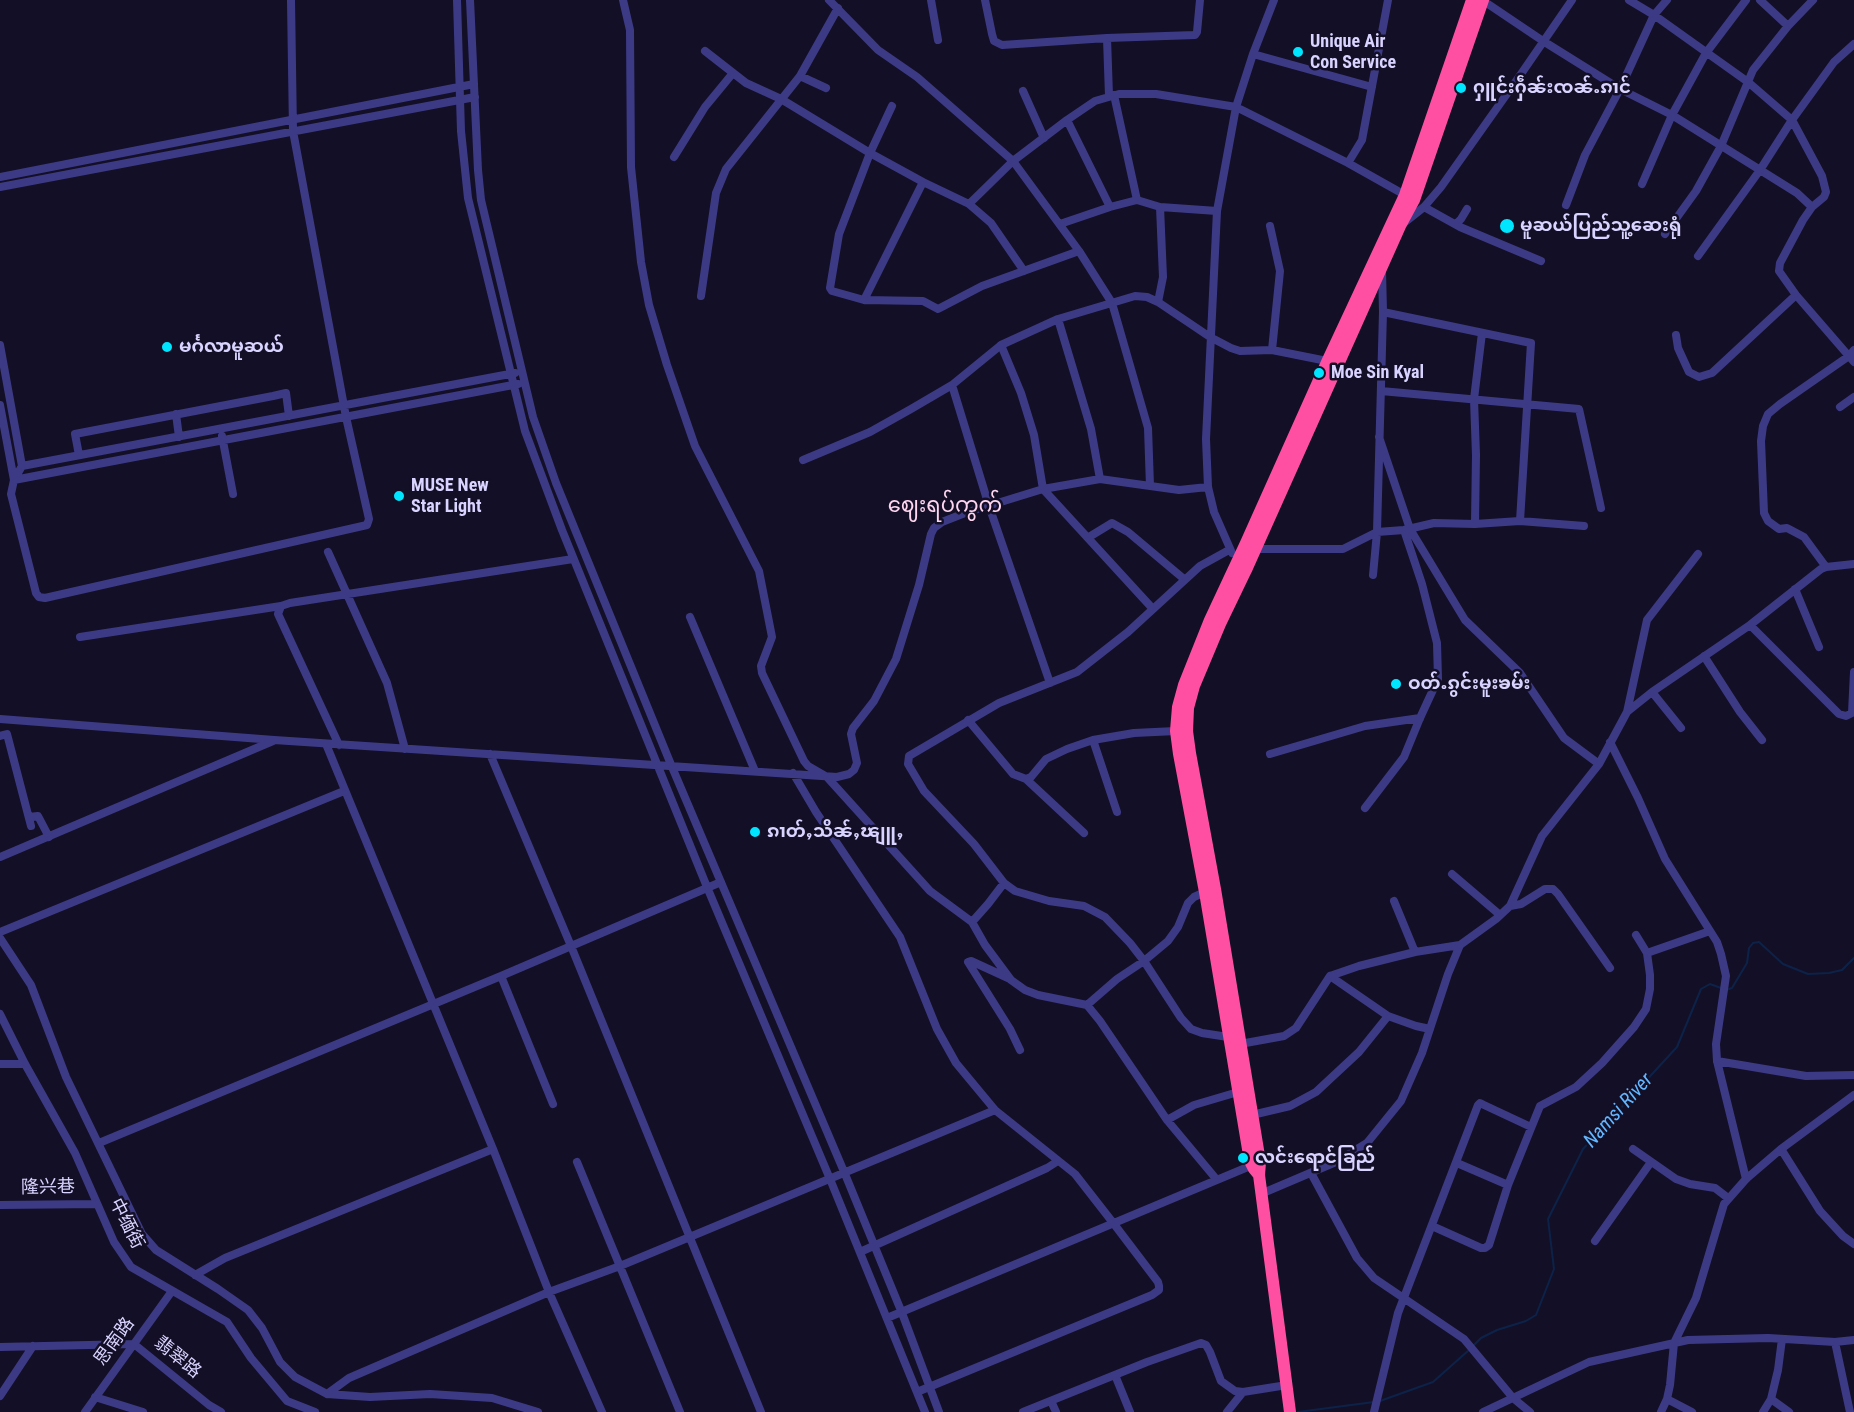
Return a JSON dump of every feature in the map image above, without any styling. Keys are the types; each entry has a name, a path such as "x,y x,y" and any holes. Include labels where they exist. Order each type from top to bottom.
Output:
{"highway":[{"path":"1290,1410 1263,1193 1238,1092 1228,1037 1205,892 1179,754 1176,731 1178,707 1184,685 1210,620 1237,561 1334,362 1382,270 1405,195 1472,0"},
{"path":"1257,1167 1252,1115 1187,731 1188,708 1194,686 1220,624 1255,549 1379,253 1414,200 1482,0"}],"street":[{"path":"0,345 22,466 14,480 11,494 36,593 39,597 45,598 367,525 369,519 346,417 293,131 291,0"},
{"path":"457,0 462,131 468,198 525,431 573,559 925,1412"},
{"path":"470,0 478,170 482,200 533,417 556,483 672,767 845,1174 902,1313 939,1412"},
{"path":"624,0 630,30 631,167 641,262 649,305 695,446 759,571 772,637 761,666 762,673 808,766 827,777 930,891 972,922 985,945 1011,980"},
{"path":"830,0 878,50 917,77 1013,160 1079,251 1113,303 1148,428 1150,486"},
{"path":"931,0 938,40"},
{"path":"986,0 994,41 1002,45 1195,35 1200,0"},
{"path":"1237,561 1229,550 1214,512 1208,487 1206,439 1217,210 1236,107 1274,0"},
{"path":"1348,163 1362,140 1388,0"},
{"path":"1482,0 1620,89 1672,115 1797,193 1812,207"},
{"path":"1395,228 1424,207 1461,159 1572,0"},
{"path":"1629,0 1654,15 1748,82 1792,120 1822,176 1825,187 1824,197 1812,207 1780,263 1779,271 1796,295 1852,356 1768,414 1763,426 1761,441 1764,513 1768,521 1779,528 1787,528 1804,537 1826,567"},
{"path":"1566,205 1585,155 1620,89 1654,15 1667,0"},
{"path":"1642,184 1672,115 1706,53 1746,0"},
{"path":"1760,0 1788,26"},
{"path":"1665,234 1696,191 1720,146 1753,70 1788,26 1813,0"},
{"path":"701,296 716,193 726,169 800,76 838,8"},
{"path":"1107,38 1112,96 1137,200"},
{"path":"1698,256 1834,62 1854,44"},
{"path":"705,51 746,83 782,99 870,153 922,182 969,204 991,223 1024,272"},
{"path":"1253,54 1372,87"},
{"path":"674,157 705,107 733,73"},
{"path":"800,76 826,88"},
{"path":"0,177 474,84"},
{"path":"1023,91 1044,138"},
{"path":"969,204 1013,160 1067,120 1095,101 1119,94 1156,94 1236,107 1348,163 1405,195"},
{"path":"0,187 475,97"},
{"path":"891,106 839,234 830,288 832,291 864,300 922,301 938,309 982,286 1079,251"},
{"path":"1067,120 1110,207"},
{"path":"864,300 922,182"},
{"path":"1060,224 1137,200 1160,207 1217,210"},
{"path":"1158,302 1163,277 1160,207"},
{"path":"1424,207 1456,224 1541,261"},
{"path":"1456,224 1467,209"},
{"path":"1270,226 1280,271 1272,351"},
{"path":"1373,575 1377,532 1383,312 1382,270 1379,253"},
{"path":"1676,336 1678,348 1689,372 1699,377 1712,373 1796,295"},
{"path":"802,460 870,432 952,385 1001,345 1058,319 1135,296 1147,297 1158,302 1210,337 1240,351 1272,351 1334,362"},
{"path":"1383,312 1531,343 1520,521"},
{"path":"1058,319 1091,429 1100,479"},
{"path":"1475,524 1474,399 1482,333"},
{"path":"1001,345 1021,393 1034,435 1043,489 1153,609"},
{"path":"22,466 521,371"},
{"path":"14,480 524,382"},
{"path":"952,385 989,506 1050,683"},
{"path":"1381,391 1579,409 1601,508"},
{"path":"79,455 75,434 286,393 289,416"},
{"path":"1840,407 1854,397"},
{"path":"0,405 14,480"},
{"path":"176,414 179,437"},
{"path":"221,429 233,494"},
{"path":"1365,807 1404,757 1438,679 1437,643 1379,436"},
{"path":"0,719 339,745 837,777 854,770 856,763 851,734 874,701 896,659 934,528 942,522 965,513 1043,489 1100,479 1179,490 1208,487"},
{"path":"1255,549 1343,549 1377,532 1407,530 1434,523 1475,524 1520,521 1584,526"},
{"path":"1089,537 1112,523 1128,532 1184,579"},
{"path":"1407,530 1465,620 1520,673 1564,738 1599,764"},
{"path":"1228,1037 1191,1029 1181,1018 1144,961 1105,917 1084,906 1049,901 1015,891 1004,883 974,844 924,791 908,764 909,756 999,703 1077,672 1093,661 1200,566 1229,550"},
{"path":"328,552 387,683 405,749"},
{"path":"1240,1044 1284,1036 1296,1028 1330,976 1415,952 1460,945 1510,906 1542,836 1599,764 1627,712 1647,620 1698,554"},
{"path":"80,637 573,559"},
{"path":"1627,712 1652,692 1750,625 1826,567 1854,564"},
{"path":"1795,589 1819,647"},
{"path":"281,606 278,614 339,745"},
{"path":"690,617 755,771"},
{"path":"1750,625 1839,714 1846,716 1852,713 1854,672"},
{"path":"1704,656 1740,712 1762,740"},
{"path":"1652,692 1681,728"},
{"path":"1270,754 1365,726 1420,718"},
{"path":"968,720 1013,774 1026,779 1084,833"},
{"path":"1026,779 1031,777 1046,759 1093,740 1134,733 1176,731"},
{"path":"0,736 7,734 30,821 38,816 49,837"},
{"path":"0,857 274,740"},
{"path":"1093,740 1117,812"},
{"path":"1611,742 1665,859 1717,942 1721,954 1726,976 1716,1044 1717,1061 1746,1179"},
{"path":"326,744 493,1149 549,1292 602,1412"},
{"path":"490,754 761,1412"},
{"path":"793,773 816,812 900,937 937,1029 956,1063 995,1110 1075,1174 1158,1282 1159,1290 1156,1293 917,1392"},
{"path":"0,932 344,790"},
{"path":"1452,874 1500,915"},
{"path":"99,1143 721,882"},
{"path":"972,922 1004,883"},
{"path":"1510,906 1521,904 1545,889 1552,889 1558,894 1610,968"},
{"path":"1087,1005 1168,941 1178,927 1188,903 1205,892"},
{"path":"1394,901 1415,952"},
{"path":"1647,954 1710,931"},
{"path":"1432,1226 1485,1248 1489,1245 1508,1185 1540,1106 1576,1087 1602,1063 1634,1027 1646,1009 1650,975 1647,954 1636,935"},
{"path":"0,938 30,986 66,1077 142,1234 156,1250 248,1310 262,1328 280,1362 296,1377 327,1394 370,1397 430,1394 492,1398 538,1412"},
{"path":"1263,1193 1336,1161 1367,1143 1401,1101 1422,1053 1460,945"},
{"path":"1020,1050 1010,1029 968,962 971,961 1038,995 1087,1005 1167,1120 1217,1180"},
{"path":"501,976 553,1104"},
{"path":"1330,976 1388,1016 1430,1029"},
{"path":"751,990 765,985"},
{"name":"中缅街","path":"0,1014 75,1154 114,1242 130,1266 227,1322 250,1359 287,1401 315,1412"},
{"path":"1252,1115 1290,1106 1316,1092 1359,1052 1388,1016"},
{"path":"1717,1061 1806,1076 1854,1075"},
{"path":"0,1064 25,1064"},
{"path":"786,1076 800,1069"},
{"path":"1167,1120 1194,1105 1238,1092"},
{"path":"1661,1412 1670,1385 1674,1343 1696,1299 1724,1203 1746,1179 1781,1149 1853,1098"},
{"path":"1375,1409 1398,1314 1480,1104 1531,1127"},
{"path":"327,1394 349,1378 549,1292 620,1266 995,1110"},
{"path":"195,1275 225,1258 493,1149"},
{"path":"1633,1149 1676,1179 1715,1188 1728,1198"},
{"path":"1781,1149 1821,1211 1854,1244"},
{"path":"860,1252 1058,1161"},
{"path":"577,1162 680,1412"},
{"path":"1595,1241 1652,1162"},
{"path":"1457,1163 1508,1185"},
{"path":"887,1318 1217,1180 1257,1167"},
{"path":"1311,1173 1357,1258 1374,1278 1464,1339 1513,1398 1530,1412"},
{"name":"隆兴巷","path":"0,1205 97,1204"},
{"name":"思南路","path":"84,1412 172,1291"},
{"path":"1763,1412 1771,1399 1782,1339"},
{"path":"1483,1412 1503,1408 1513,1398 1588,1362 1688,1340 1854,1340"},
{"path":"1835,1341 1850,1412"},
{"path":"1023,1412 1147,1362 1201,1343 1206,1345 1210,1352 1221,1381 1235,1390 1243,1392 1287,1385"},
{"name":"翡翠路","path":"0,1347 134,1344 209,1405 221,1412"},
{"path":"0,1396 33,1346"},
{"path":"1115,1375 1130,1412"},
{"path":"1227,1412 1243,1392"},
{"path":"95,1397 143,1412"},
{"path":"1667,1399 1692,1412"},
{"path":"1771,1399 1789,1412"},
{"path":"1051,1401 1056,1412"}],"waterway":[{"name":"Namsi River","path":"1726,990 1732,988 1747,963 1749,948 1753,943 1759,942 1783,964 1808,974 1842,970 1854,958"},
{"name":"Namsi River","path":"1473,1346 1481,1338 1497,1330 1526,1321 1536,1315 1554,1269 1548,1219 1583,1149 1677,1047 1701,989 1710,984 1721,988"},
{"name":"Namsi River","path":"1380,1401 1433,1382 1469,1350"},
{"name":"Namsi River","path":"1298,1412 1374,1402"}],"place":[{"name":"Unique Air Con Service","path":"1298,52"},
{"name":"ႁူင်းႁဵၼ်းၸၼ်ႉၵၢင်","path":"1461,88"},
{"name":"မူဆယ်ပြည်သူ့ဆေးရုံ","path":"1507,226"},
{"name":"မင်္ဂလာမူဆယ်","path":"167,347"},
{"name":"Moe Sin Kyal","path":"1319,373"},
{"name":"MUSE New Star Light","path":"399,496"},
{"name":"ဝတ်ႉၵွင်းမူးၶမ်း","path":"1396,684"},
{"name":"ၵၢတ်ႇသိၼ်ႇၽျူႇ","path":"755,832"},
{"name":"လင်းရောင်ခြည်","path":"1243,1158"}],"district":[{"name":"ဈေးရပ်ကွက်","path":"945,507"}]}
